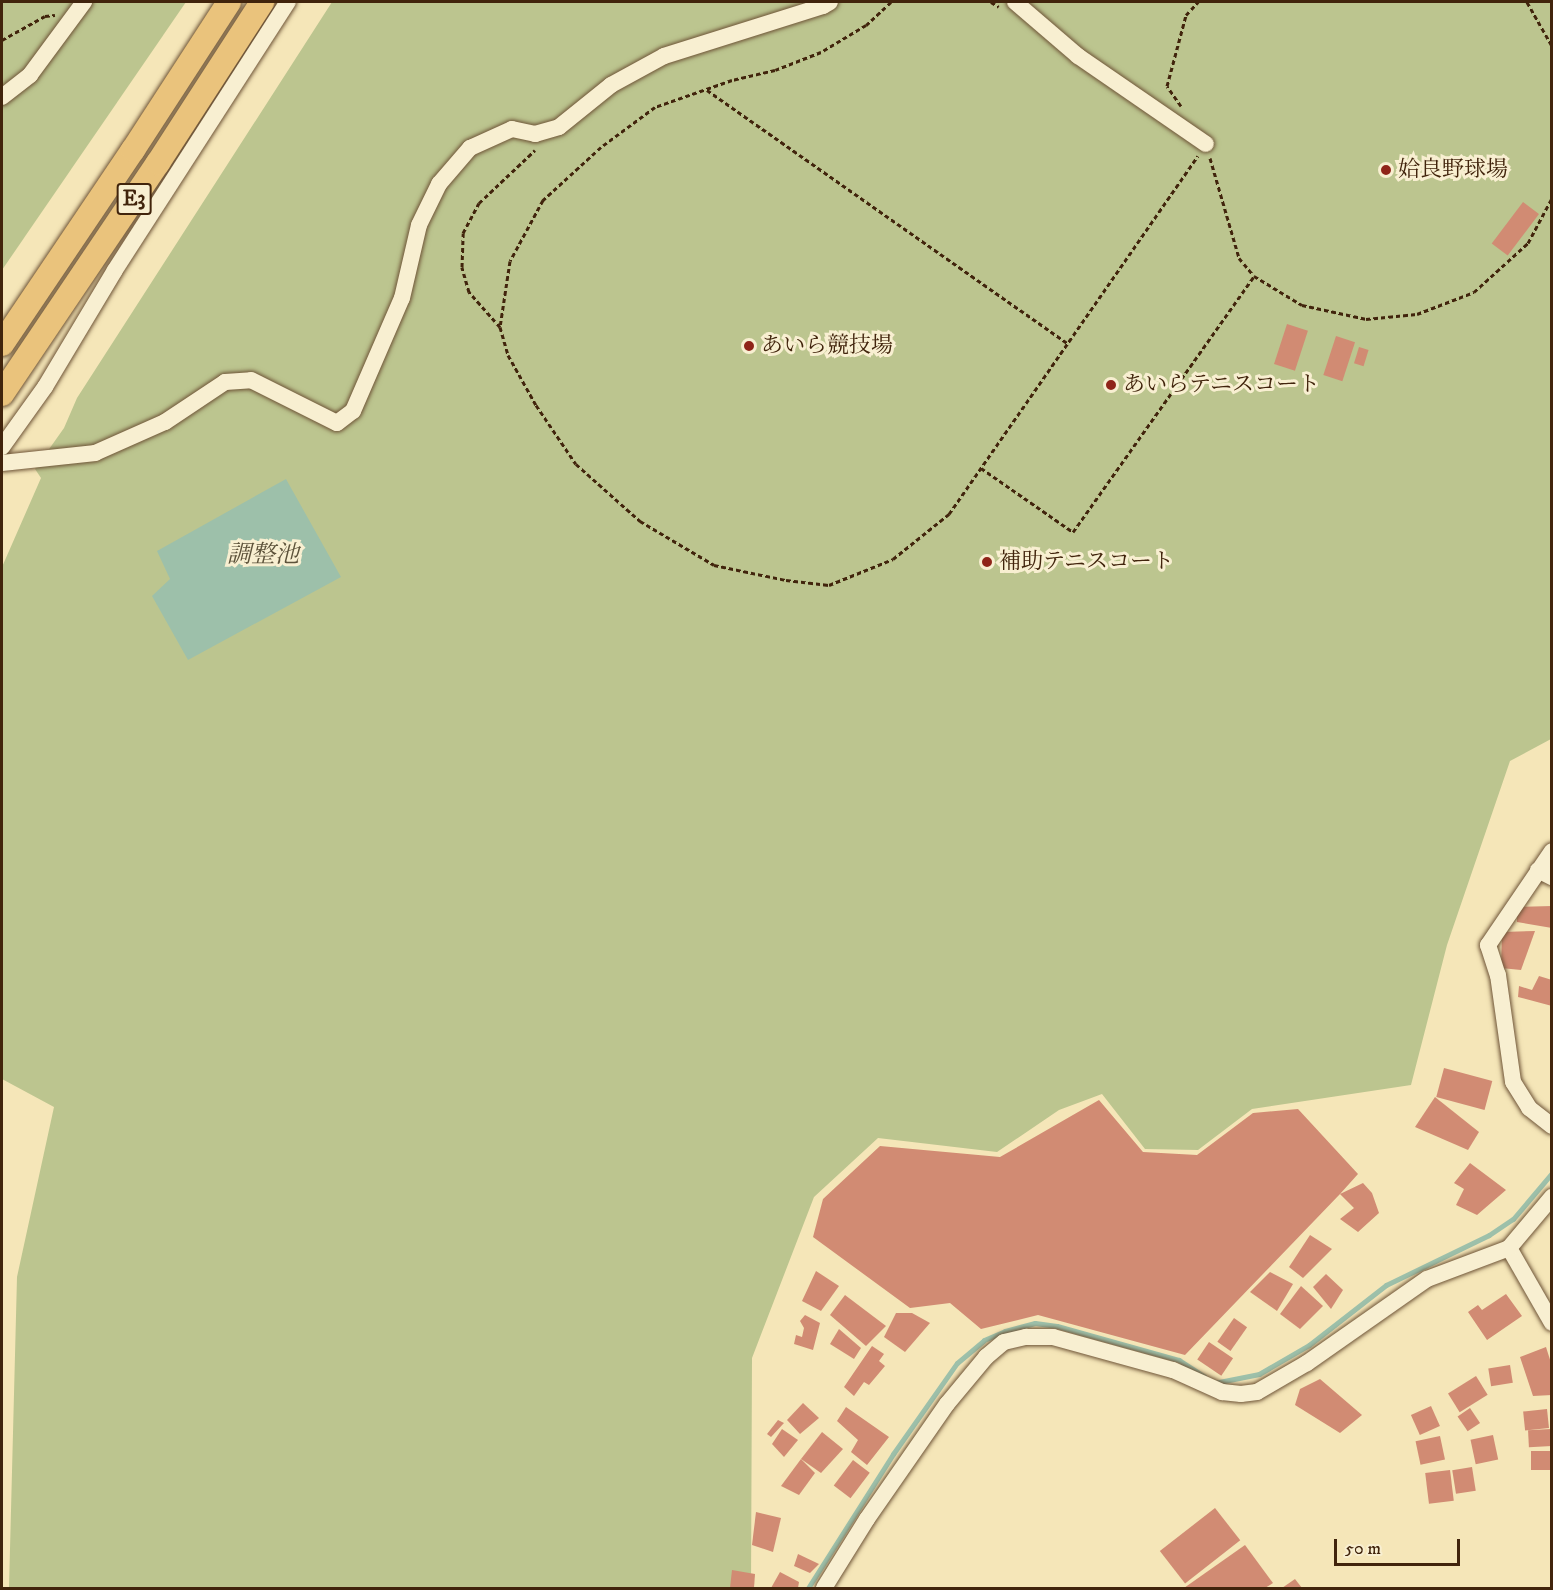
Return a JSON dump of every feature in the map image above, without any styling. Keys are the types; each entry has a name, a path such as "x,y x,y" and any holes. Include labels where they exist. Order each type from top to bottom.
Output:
{"highway":[{"name":"E3","path":"2,345 134,150 229,2"},
{"name":"E3","path":"2,394 159,164 262,2"}],"street":[{"path":"2,98 30,75 84,2"},
{"path":"2,447 45,387 115,270 288,2"},
{"path":"2,463 95,453 165,422 225,382 251,380 337,423 353,411 402,298 419,225 439,184 470,147 512,129 535,134 559,127 611,85 664,56 831,2"},
{"path":"1015,2 1077,56 1206,144"},
{"path":"1551,851 1545,874 1488,945 1498,975 1513,1082 1529,1108 1551,1126"},
{"path":"824,1588 867,1519 947,1404 986,1357 1004,1342 1026,1337 1053,1337 1173,1370 1222,1392 1241,1394 1257,1392 1307,1363 1426,1279 1509,1248 1551,1197"},
{"path":"1509,1248 1551,1323"}],"path":[{"path":"891,2 866,25 821,52 776,70 732,80 655,107 601,147 543,200 510,261 500,327 508,355 536,405 576,464 640,521 714,565 786,580 829,585 893,559 949,514 1206,144"},
{"path":"1187,115 1167,86 1186,15 1198,2"},
{"path":"1527,2 1551,46"},
{"path":"2,40 45,16 62,14"},
{"path":"707,90 1068,344"},
{"path":"500,327 469,292 462,267 463,233 479,203 559,127"},
{"path":"1206,144 1239,258 1254,276 1302,305 1366,319 1417,314 1474,292 1528,243 1551,198"},
{"path":"981,468 1073,532 1254,276"}],"shaded area":[{"path":"2,2 186,2 2,270"},
{"path":"332,2 1551,2 1551,739 1510,761 1447,945 1411,1085 1252,1109 1198,1150 1145,1149 1102,1094 1059,1110 997,1152 878,1138 814,1197 752,1358 751,1588 9,1588 17,1277 54,1107 2,1079 2,567 41,478 35,469 64,428 77,398"}],"water":[{"name":"調整池","path":"286,479 341,577 188,660 152,596 170,579 157,551"}],"building":[{"path":"1523,202 1539,214 1508,256 1492,244"},
{"path":"1287,324 1308,331 1295,371 1274,364"},
{"path":"1336,336 1355,342 1342,381 1323,375"},
{"path":"1359,347 1369,350 1364,366 1354,363"},
{"path":"1552,906 1552,928 1517,922 1517,907"},
{"path":"1535,931 1521,970 1501,968 1502,932"},
{"path":"1539,976 1552,980 1552,1006 1518,997 1519,986 1532,990"},
{"path":"1444,1068 1492,1081 1485,1110 1436,1097"},
{"path":"1435,1097 1479,1132 1468,1150 1415,1127"},
{"path":"1099,1100 1143,1152 1197,1155 1253,1113 1298,1109 1358,1174 1185,1355 1038,1315 981,1329 950,1303 910,1308 813,1237 823,1199 880,1146 1000,1157"},
{"path":"1470,1163 1506,1190 1477,1215 1456,1205 1464,1189 1454,1183"},
{"path":"1363,1183 1372,1193 1379,1213 1358,1232 1340,1219 1354,1208 1340,1194"},
{"path":"1310,1235 1332,1249 1303,1278 1289,1267"},
{"path":"816,1271 839,1286 821,1311 802,1301"},
{"path":"1270,1272 1293,1284 1277,1311 1250,1292"},
{"path":"1326,1274 1343,1290 1331,1309 1313,1287"},
{"path":"1301,1286 1323,1306 1300,1329 1280,1314"},
{"path":"1506,1294 1522,1316 1487,1340 1468,1312 1478,1305 1482,1310"},
{"path":"845,1295 886,1326 866,1346 830,1315"},
{"path":"896,1313 912,1313 930,1323 905,1352 884,1337"},
{"path":"805,1315 820,1323 813,1350 794,1344 796,1335 802,1337 804,1328 800,1321"},
{"path":"1234,1318 1247,1327 1230,1351 1217,1342"},
{"path":"839,1329 861,1348 854,1359 830,1344"},
{"path":"1209,1342 1233,1358 1221,1376 1197,1359"},
{"path":"872,1346 884,1354 879,1361 885,1366 869,1385 864,1382 854,1396 844,1387"},
{"path":"1546,1347 1552,1366 1552,1395 1533,1396 1520,1357"},
{"path":"1510,1365 1513,1383 1491,1386 1488,1368"},
{"path":"1476,1376 1488,1395 1460,1412 1448,1393"},
{"path":"1320,1379 1362,1415 1340,1433 1295,1405 1300,1389"},
{"path":"803,1403 819,1418 800,1434 787,1420"},
{"path":"1431,1406 1440,1426 1420,1435 1411,1415"},
{"path":"846,1407 889,1437 867,1465 851,1452 858,1440 837,1421"},
{"path":"1470,1408 1480,1423 1468,1431 1458,1416"},
{"path":"1547,1409 1549,1428 1525,1430 1523,1412"},
{"path":"778,1420 784,1423 771,1437 767,1434"},
{"path":"782,1429 798,1440 784,1457 772,1444"},
{"path":"1551,1429 1552,1446 1529,1447 1528,1430"},
{"path":"822,1432 843,1449 821,1473 801,1459"},
{"path":"1493,1435 1498,1459 1476,1464 1471,1440"},
{"path":"1440,1436 1445,1459 1421,1465 1416,1441"},
{"path":"1531,1451 1552,1451 1552,1470 1531,1470"},
{"path":"801,1459 815,1473 799,1495 781,1486"},
{"path":"853,1460 870,1473 851,1498 834,1486"},
{"path":"1472,1467 1476,1491 1456,1494 1452,1470"},
{"path":"1450,1470 1454,1501 1429,1504 1425,1473"},
{"path":"1215,1508 1240,1540 1185,1583 1160,1551"},
{"path":"756,1512 781,1518 773,1552 752,1545"},
{"path":"1245,1545 1273,1583 1265,1588 1184,1588"},
{"path":"798,1554 819,1564 810,1573 794,1566"},
{"path":"732,1570 755,1574 754,1588 730,1588"},
{"path":"780,1572 799,1582 798,1588 771,1588"},
{"path":"1295,1579 1302,1588 1282,1588"}],"waterway":[{"path":"1214,1383 1259,1374 1309,1345 1386,1285 1489,1235 1513,1219 1552,1173"},
{"path":"808,1588 893,1454 957,1363 984,1340 1005,1331 1035,1323 1057,1326 1179,1360 1204,1376"}],"place":[{"name":"姶良野球場","path":"1386,170"},
{"name":"あいら競技場","path":"749,346"},
{"name":"あいらテニスコート","path":"1111,385"},
{"name":"補助テニスコート","path":"987,562"}]}
